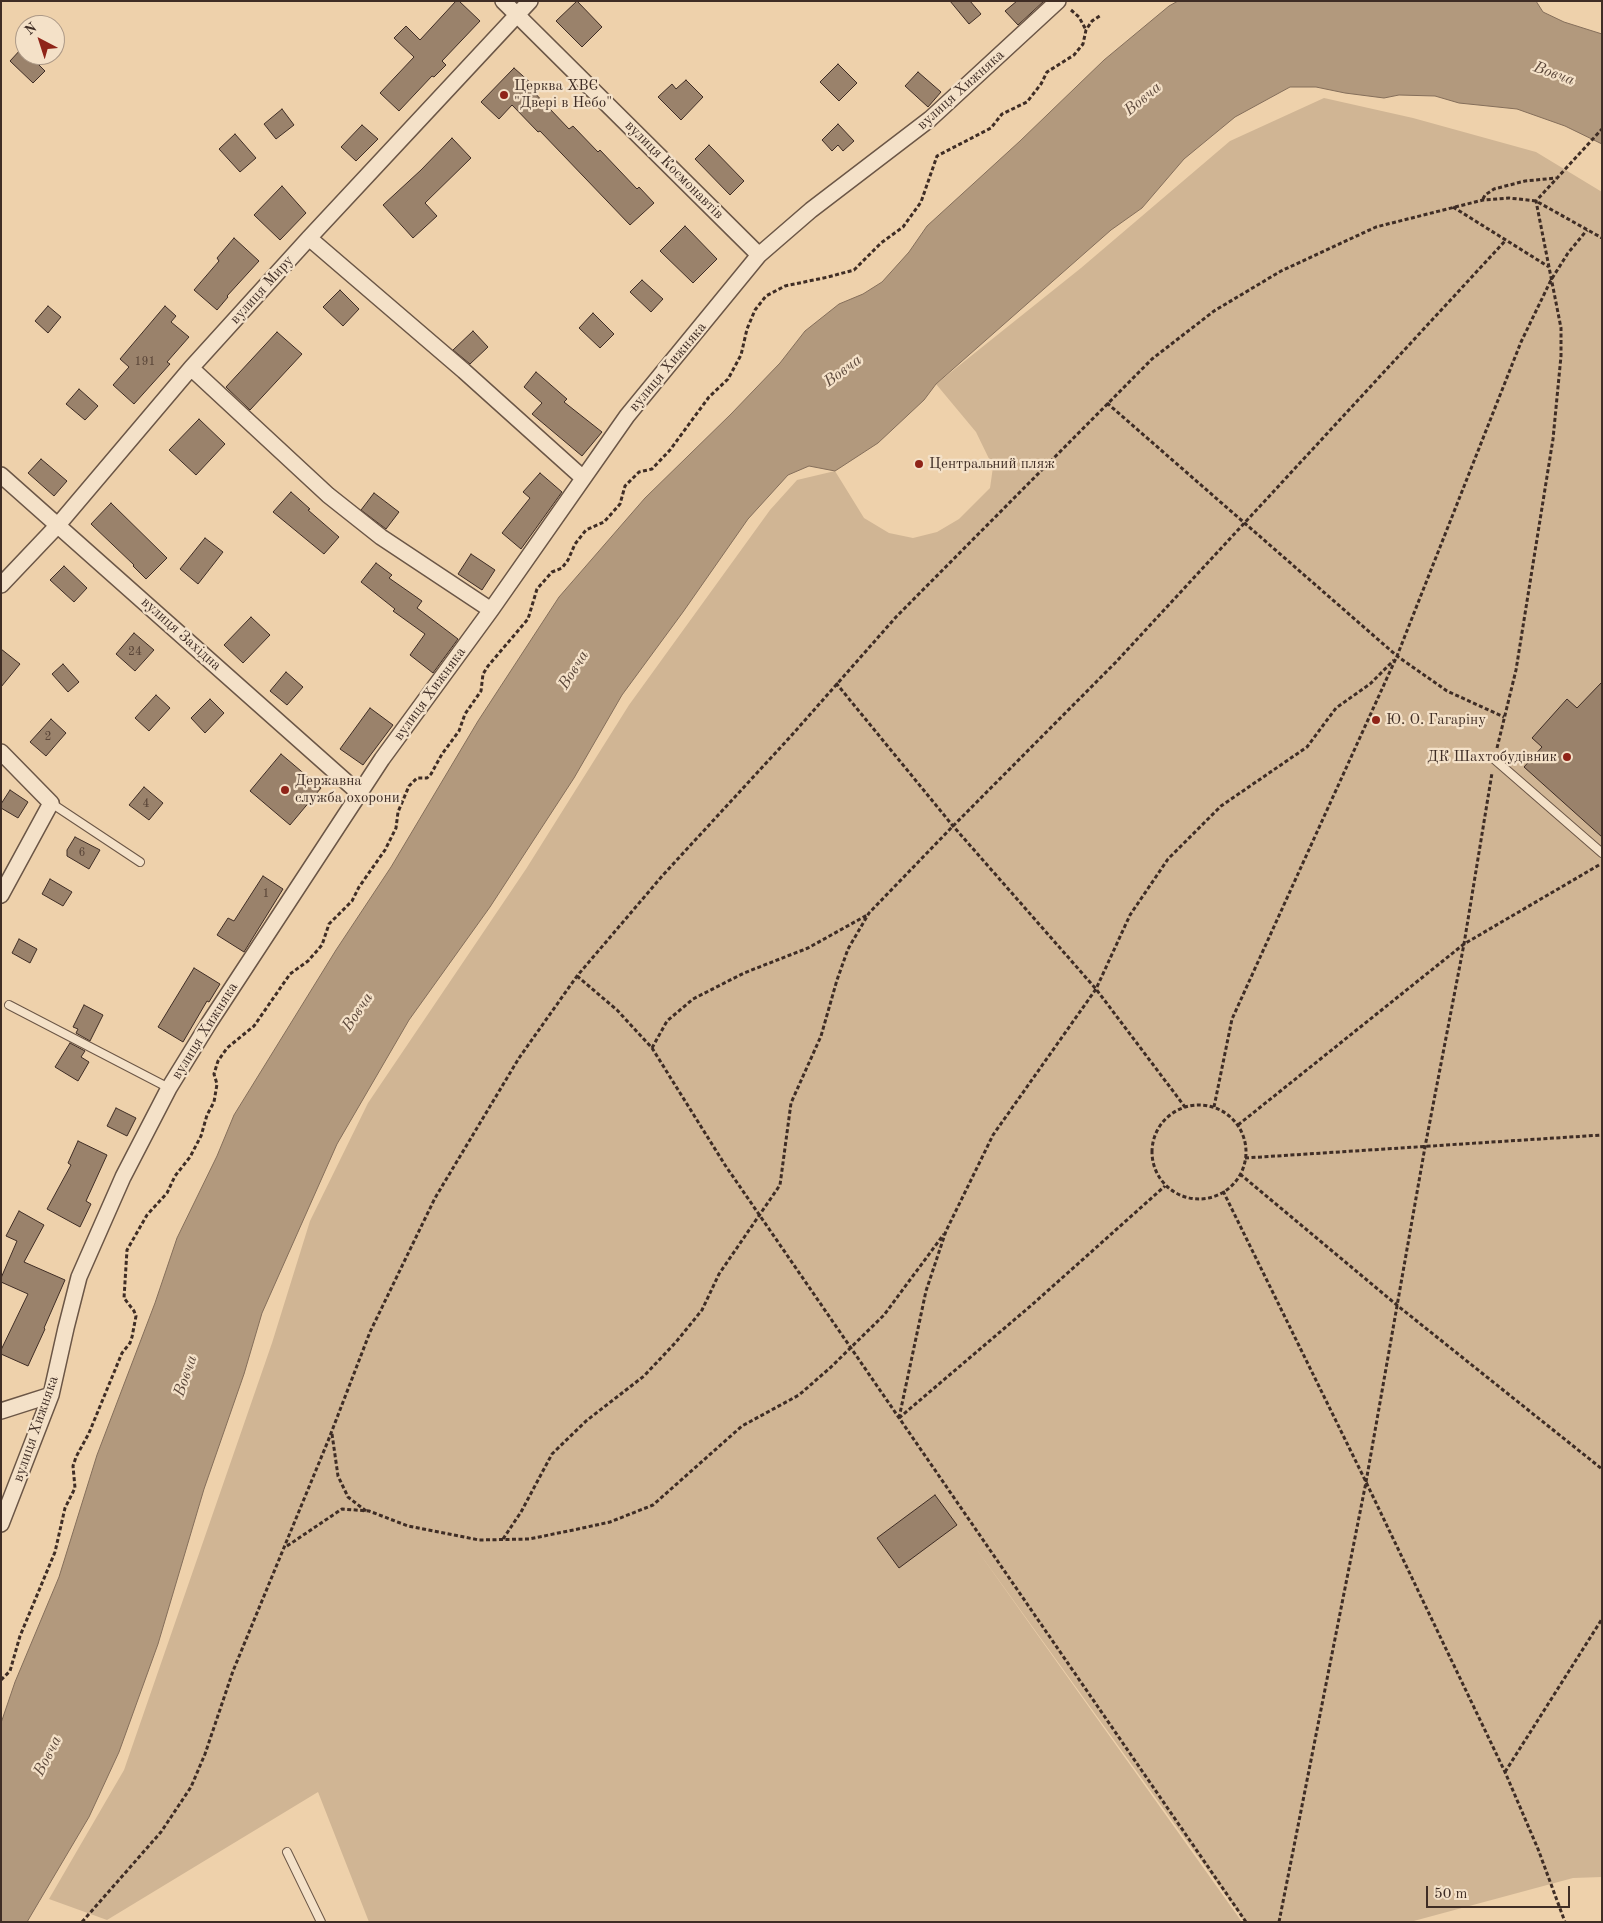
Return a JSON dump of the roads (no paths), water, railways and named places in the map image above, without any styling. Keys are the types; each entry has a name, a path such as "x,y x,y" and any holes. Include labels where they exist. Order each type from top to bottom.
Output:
{"street":[{"name":"вулиця Космонавтів","path":"503,1 759,255"},
{"name":"вулиця Миру","path":"1,585 58,525 191,368 309,238 530,1"},
{"name":"вулиця Хижняка","path":"1,1524 51,1396 79,1277 123,1177 169,1088 209,1023 382,759 491,610 627,416 759,255 812,210 930,119 1055,4"},
{"path":"309,238 464,371 582,478"},
{"path":"191,368 328,495 381,537 491,610"},
{"name":"вулиця Західна","path":"1,475 360,794"},
{"path":"1,752 51,803 1,895"},
{"path":"1,1410 51,1396"}],"lane":[{"path":"1494,759 1602,853"},
{"path":"51,803 140,862"},
{"path":"9,1005 169,1088"},
{"path":"287,1852 321,1922"}],"water":[{"name":"Вовча","path":"1178,1 1536,1 1543,12 1564,22 1602,34 1602,144 1565,126 1517,109 1459,103 1435,96 1399,95 1384,98 1316,87 1290,87 1235,117 1184,159 1142,208 1111,230 936,384 924,400 878,443 835,471 809,466 788,475 748,519 622,695 574,778 490,907 409,1020 337,1144 262,1313 244,1374 204,1489 158,1644 119,1752 89,1817 27,1922 1,1922 1,1723 15,1682 59,1577 97,1455 155,1303 177,1238 217,1156 234,1115 336,950 391,867 478,721 559,597 645,498 780,363 805,331 839,304 863,294 882,282 909,252 927,226 1020,141 1104,60 1169,6"}],"place":[{"name":"Церква ХВЄ \"Двері в Небо\"","path":"504,95"},
{"name":"Центральний пляж","path":"919,464"},
{"name":"Ю. О. Гагаріну","path":"1376,720"},
{"name":"ДК Шахтобудівник","path":"1567,757"},
{"name":"Державна служба охорони","path":"285,790"}]}
